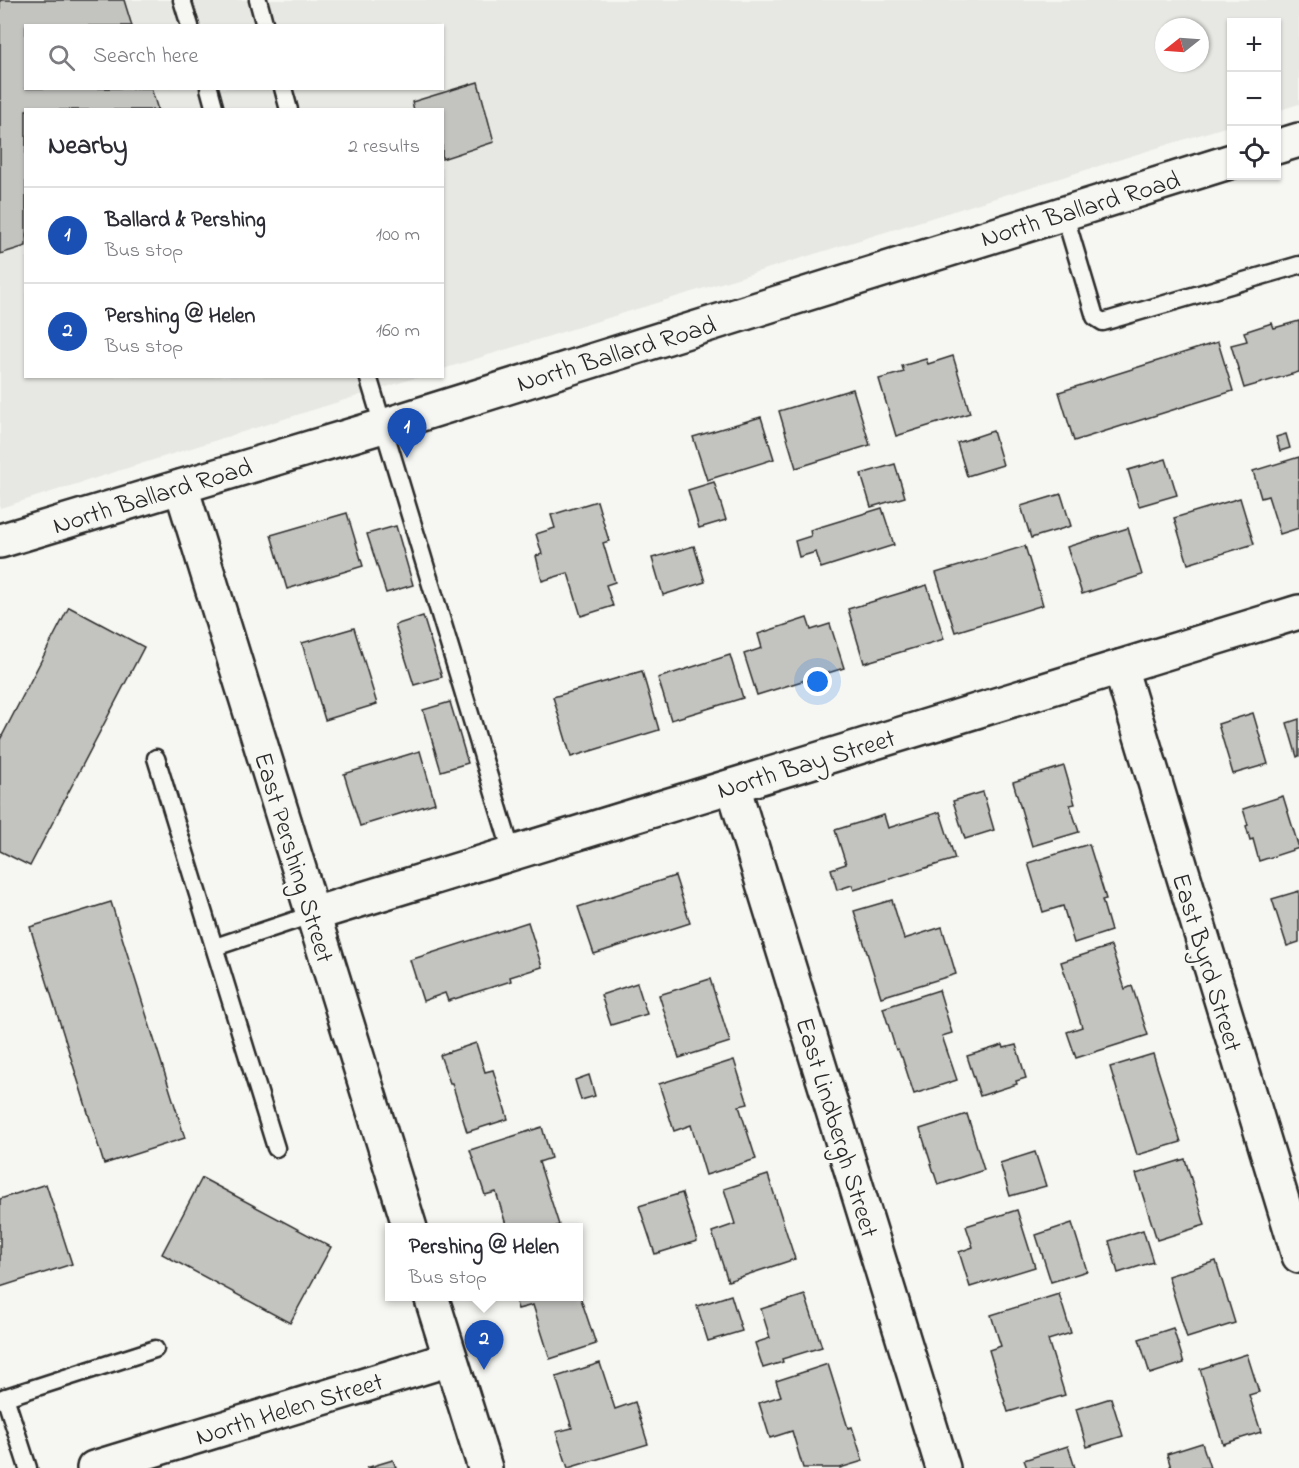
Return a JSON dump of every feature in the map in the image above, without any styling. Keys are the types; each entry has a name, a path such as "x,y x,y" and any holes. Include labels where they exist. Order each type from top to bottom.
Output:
{"street":[{"path":"1281,145 1299,140"},
{"name":"North Ballard Road","path":"0,541 383,426 1227,163"},
{"name":"East Pershing Street","path":"181,487 409,1223"},
{"name":"North Bay Street","path":"314,914 1299,612"},
{"name":"East Byrd Street","path":"1120,668 1299,1257"},
{"name":"East Lindbergh Street","path":"733,786 943,1468"},
{"path":"433,1301 485,1468"},
{"name":"North Helen Street","path":"94,1468 450,1359"}],"lane":[{"path":"182,0 189,24"},
{"path":"258,0 264,24"},
{"path":"210,90 214,108"},
{"path":"284,90 288,108"},
{"path":"1064,213 1095,317 1102,322 1299,265"},
{"path":"369,378 512,853"},
{"path":"156,758 276,1148"},
{"path":"215,947 314,914"},
{"path":"28,1468 3,1398 155,1349"}],"shaded area":[{"path":"0,0 1299,0 1299,104 1281,110 1281,18 1227,18 1227,126 444,369 444,108 24,108 24,378 415,378 0,508"}],"building":[{"path":"0,0 124,0 131,24 24,24 24,90 152,90 157,108 24,108 24,247 0,254"},
{"path":"478,82 494,142 444,158 444,108 414,108 412,102"},
{"path":"1299,321 1299,372 1244,388 1231,345 1247,341 1244,332 1272,323 1274,328"},
{"path":"1218,342 1233,391 1074,441 1059,392"},
{"path":"953,356 970,413 896,436 879,379 904,372 902,366 926,359 928,364"},
{"path":"853,389 870,445 796,468 779,411"},
{"path":"761,417 774,459 707,480 693,437"},
{"path":"993,431 1003,465 967,476 957,443"},
{"path":"1286,434 1290,448 1280,451 1276,437"},
{"path":"1299,457 1299,528 1280,534 1268,496 1261,498 1253,471"},
{"path":"1166,459 1177,495 1139,506 1128,470"},
{"path":"895,464 905,497 871,507 861,474"},
{"path":"714,482 726,520 699,528 688,490"},
{"path":"1061,494 1071,526 1031,538 1021,506"},
{"path":"1240,498 1254,544 1188,564 1174,518"},
{"path":"597,501 609,541 603,543 615,582 606,585 613,606 581,616 568,573 542,581 536,556 542,554 536,534 555,528 551,515"},
{"path":"882,508 894,545 821,568 816,552 799,557 795,541 811,536 810,530"},
{"path":"347,513 363,566 287,589 271,535"},
{"path":"396,526 413,585 386,593 367,534"},
{"path":"1128,528 1142,575 1082,594 1067,547"},
{"path":"694,546 705,582 663,595 652,558"},
{"path":"1025,546 1043,605 955,632 936,573"},
{"path":"927,585 944,639 864,663 848,609"},
{"path":"69,607 144,647 30,866 0,851 0,740"},
{"path":"423,616 442,677 414,685 395,625"},
{"path":"807,618 811,630 830,624 844,668 757,695 744,654 762,648 758,634"},
{"path":"354,628 377,704 325,720 302,643"},
{"path":"730,655 743,698 671,720 658,678"},
{"path":"642,671 659,730 571,757 553,697"},
{"path":"450,702 468,763 441,771 423,710"},
{"path":"1253,713 1268,764 1233,774 1218,724"},
{"path":"1299,719 1299,756 1297,757 1287,723"},
{"path":"420,751 435,803 360,826 344,774"},
{"path":"1064,766 1075,804 1070,805 1079,832 1032,846 1013,782"},
{"path":"983,792 994,830 965,839 953,801"},
{"path":"1283,796 1299,848 1259,861 1253,839 1250,840 1243,809"},
{"path":"940,812 955,859 854,890 852,885 837,890 831,869 846,864 835,830 884,815 888,828"},
{"path":"1089,844 1106,899 1102,900 1111,931 1074,943 1063,906 1043,912 1028,863"},
{"path":"675,876 690,923 594,954 578,907"},
{"path":"1299,891 1299,942 1287,946 1272,899"},
{"path":"892,900 904,939 942,927 956,974 881,997 854,911"},
{"path":"111,902 185,1138 104,1164 30,927"},
{"path":"528,922 542,967 510,977 511,981 448,1001 445,993 423,1001 410,960"},
{"path":"1111,946 1125,989 1132,986 1148,1035 1076,1058 1067,1032 1082,1027 1061,962"},
{"path":"710,979 730,1042 679,1058 659,995"},
{"path":"637,983 647,1014 611,1025 601,995"},
{"path":"939,990 952,1033 942,1036 957,1080 914,1094 902,1057 898,1049 896,1050 883,1008"},
{"path":"476,1043 485,1072 493,1070 508,1119 467,1132 452,1083 450,1083 440,1055"},
{"path":"1003,1045 1004,1048 1016,1045 1026,1078 1016,1081 1017,1084 980,1096 967,1056"},
{"path":"1153,1054 1181,1142 1137,1155 1110,1067"},
{"path":"734,1060 748,1104 739,1106 756,1159 706,1175 691,1125 674,1131 659,1084"},
{"path":"589,1075 595,1096 581,1100 575,1080"},
{"path":"967,1114 984,1170 938,1185 920,1129"},
{"path":"542,1127 551,1158 539,1162 558,1223 505,1223 496,1192 485,1195 470,1150"},
{"path":"1035,1152 1046,1186 1010,1196 1000,1163"},
{"path":"1185,1159 1205,1225 1157,1240 1136,1174"},
{"path":"768,1175 795,1259 728,1281 712,1232 735,1224 724,1189"},
{"path":"202,1178 331,1247 290,1323 162,1254"},
{"path":"46,1184 72,1264 0,1287 0,1199"},
{"path":"682,1193 697,1241 655,1254 639,1206"},
{"path":"1017,1210 1035,1267 970,1287 959,1252 973,1247 966,1226"},
{"path":"1072,1223 1087,1271 1051,1282 1036,1235"},
{"path":"1143,1230 1153,1262 1118,1273 1109,1241"},
{"path":"1216,1261 1235,1323 1187,1338 1168,1276"},
{"path":"1059,1294 1071,1333 1048,1340 1065,1395 1008,1412 989,1350 1001,1346 991,1315"},
{"path":"731,1295 742,1331 708,1341 697,1306"},
{"path":"805,1295 822,1347 782,1359 783,1362 763,1368 755,1343 770,1338 761,1309"},
{"path":"516,1301 582,1301 596,1344 550,1359 533,1305 518,1309"},
{"path":"1173,1328 1184,1363 1150,1374 1139,1339"},
{"path":"1247,1354 1259,1392 1249,1395 1261,1432 1223,1444 1200,1369"},
{"path":"600,1363 615,1409 635,1402 648,1444 568,1468 556,1432 572,1428 556,1377"},
{"path":"828,1364 848,1428 852,1427 863,1461 840,1468 803,1468 792,1431 770,1438 759,1403 781,1396 776,1381"},
{"path":"1111,1398 1123,1436 1087,1447 1076,1409"},
{"path":"1202,1443 1210,1468 1171,1468 1167,1454"},
{"path":"1068,1446 1075,1468 1027,1468 1024,1460"},
{"path":"393,1460 396,1468 366,1468"}],"place":[{"name":"Ballard & Pershing","path":"407,458"},
{"name":"Pershing @ Helen","path":"484,1370"}]}
